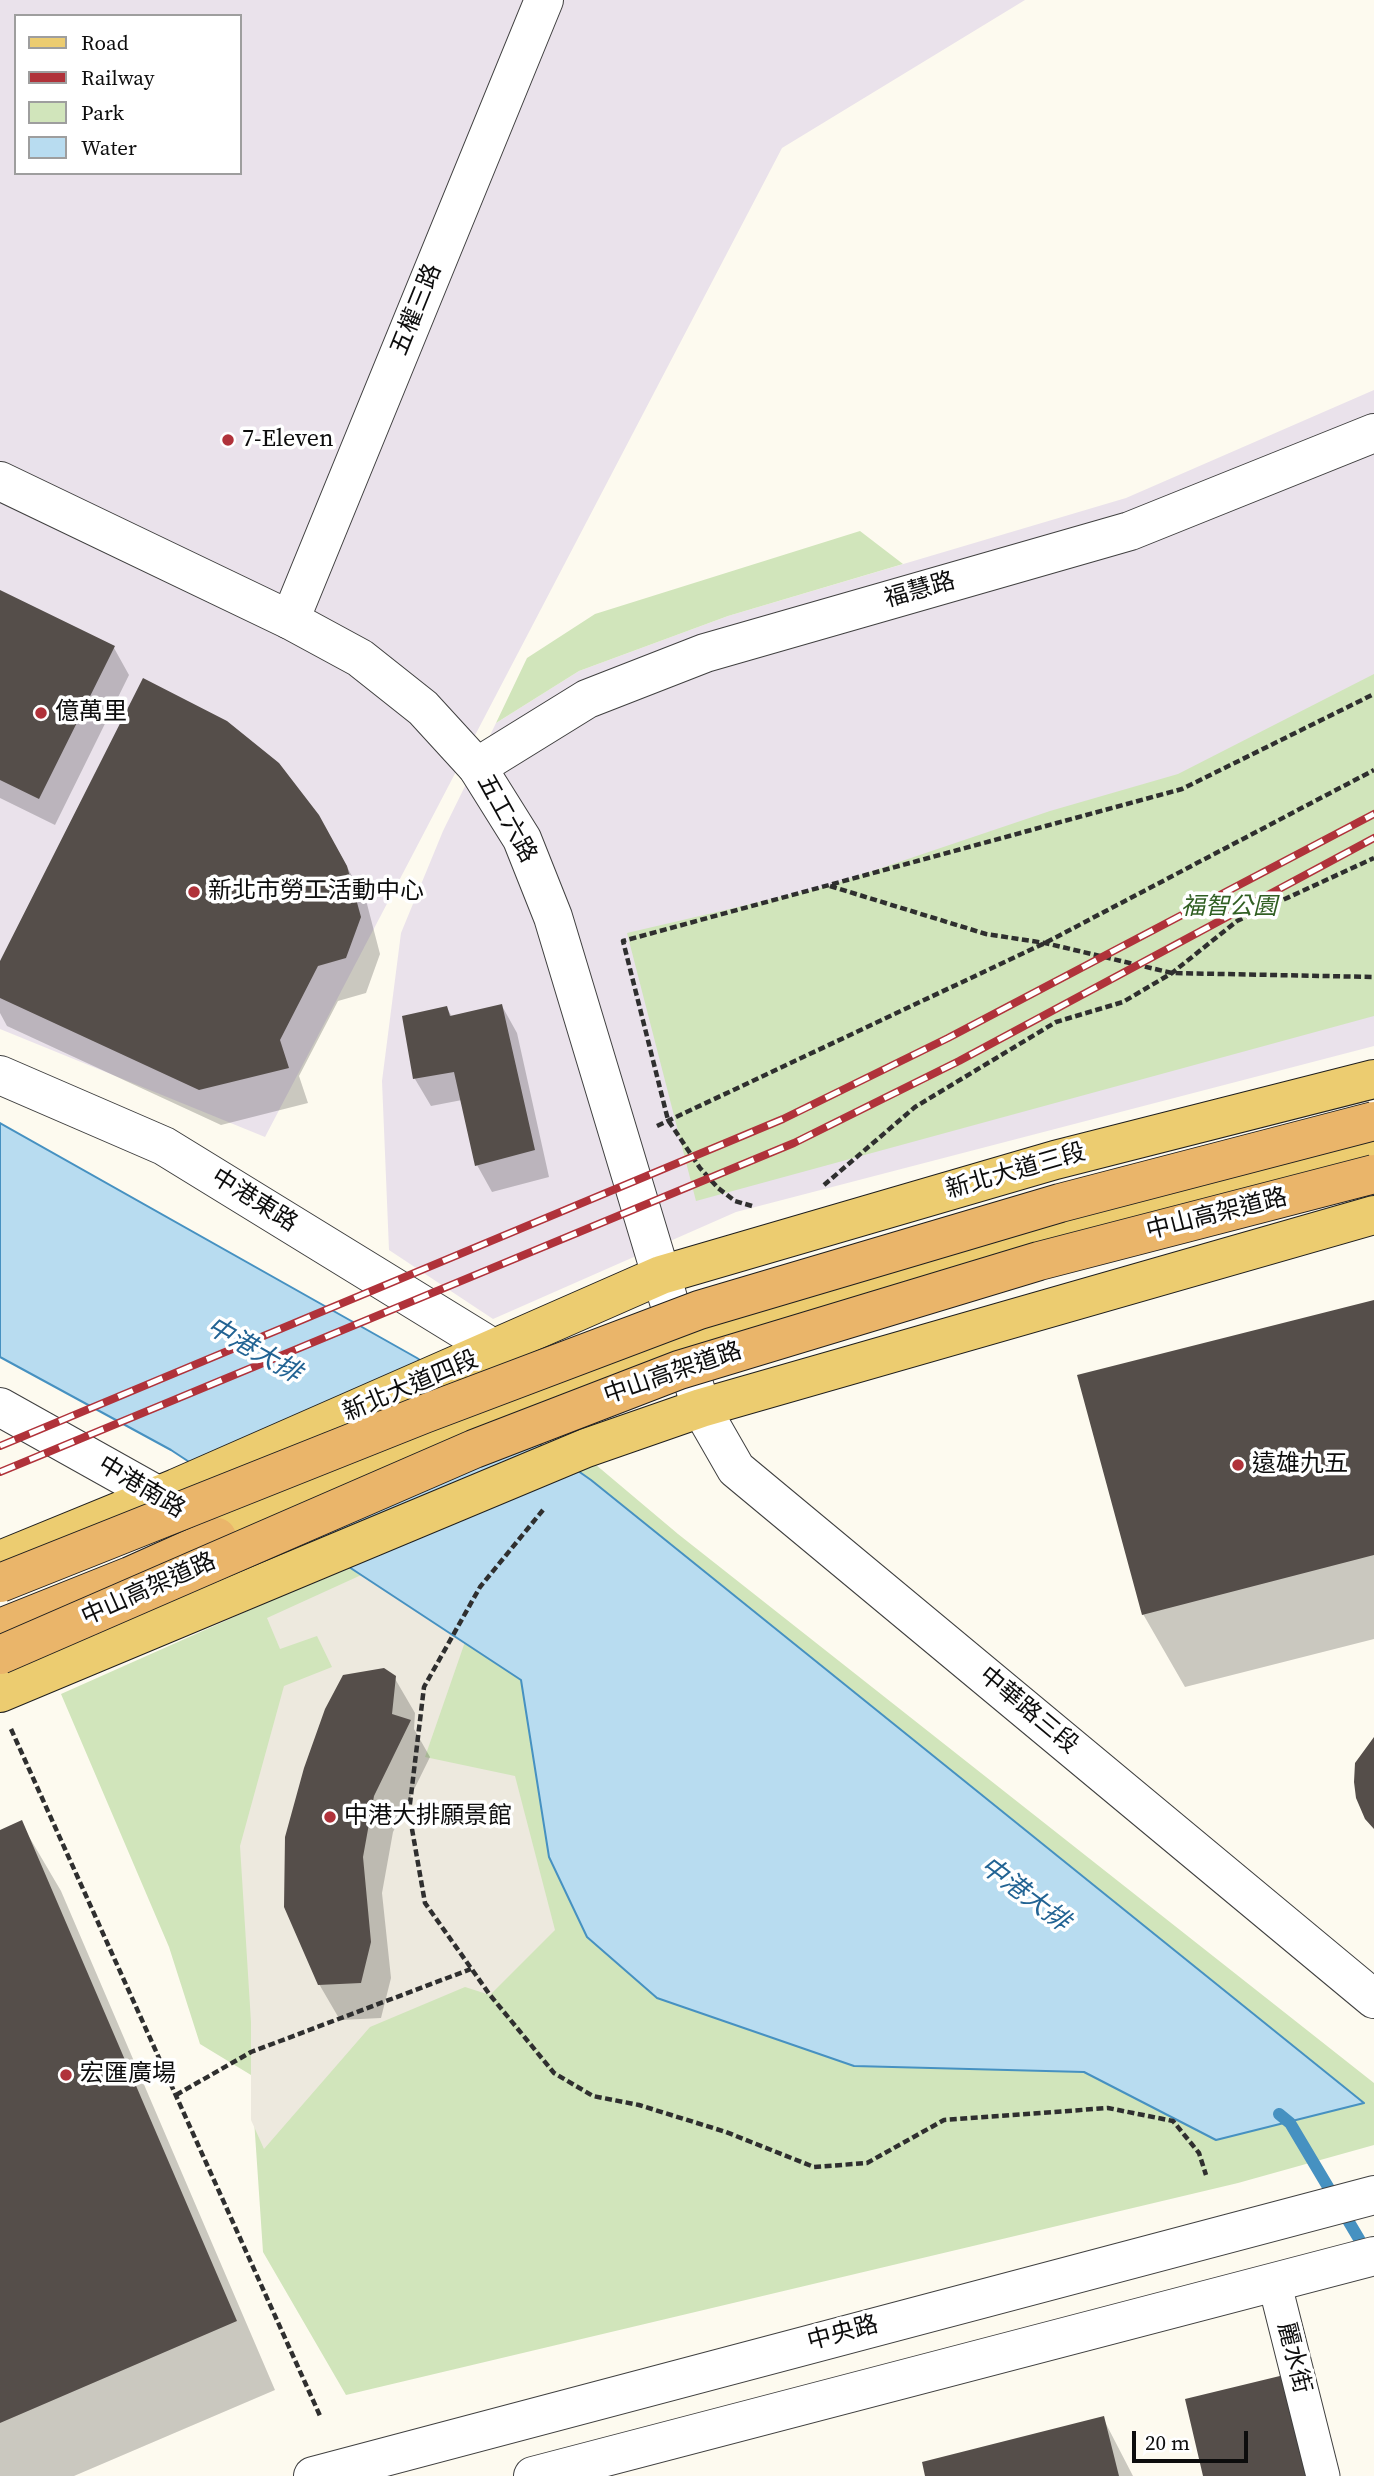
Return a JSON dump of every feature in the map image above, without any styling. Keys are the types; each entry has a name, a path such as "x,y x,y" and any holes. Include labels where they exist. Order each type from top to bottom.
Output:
{"highway":[{"name":"中山高架道路","path":"0,1583 424,1414 699,1310 1048,1206 1374,1121"},
{"name":"中山高架道路","path":"0,1655 474,1449 679,1370 1039,1261 1374,1174"},
{"path":"0,1628 130,1576 217,1537"}],"main road":[{"name":"新北大道三段","path":"662,1275 1055,1160 1374,1079"},
{"path":"682,1344 921,1270 1374,1151"},
{"path":"701,1408 1374,1215"},
{"name":"新北大道四段","path":"0,1560 172,1492 662,1275"},
{"name":"新北大道四段","path":"172,1492 321,1473 682,1344"},
{"name":"新北大道四段","path":"217,1537 617,1367"},
{"name":"新北大道四段","path":"285,1571 341,1520 531,1405"},
{"name":"新北大道四段","path":"4,1709 285,1571 586,1448 701,1408"}],"street":[{"name":"五權三路","path":"290,620 544,0"},
{"name":"福慧路","path":"477,767 587,699 705,653 1130,531 1374,433"},
{"name":"五工六路","path":"0,481 290,620 360,658 423,708 477,767 522,839 553,917 701,1408"},
{"name":"中港東路","path":"0,1075 164,1146 496,1350"},
{"name":"中港南路","path":"0,1407 172,1492 217,1537 285,1571"},
{"name":"中華路三段","path":"701,1408 736,1469 1374,1999"},
{"name":"中央路","path":"313,2476 422,2462 1240,2228 1374,2195"},
{"path":"533,2476 1374,2256"},
{"name":"麗水街","path":"1282,2278 1323,2476"}],"path":[{"path":"759,1208 735,1201 718,1188 700,1168 668,1120 623,941 1182,789 1374,694"},
{"path":"622,1145 668,1120 1045,943 1374,770"},
{"path":"815,1193 915,1107 1056,1022 1123,1002 1172,973 1237,921 1374,858"},
{"path":"828,886 986,934 1045,943 1172,973 1374,977"},
{"path":"548,1503 480,1587 424,1687 409,1812 425,1903 471,1969 554,2073 593,2096 639,2105 726,2132 814,2167 867,2163 944,2120 1108,2108 1173,2121 1199,2153 1206,2175"},
{"path":"4,1709 321,2418"},
{"path":"176,2095 251,2052 471,1969"}],"shaded area":[{"path":"0,0 1025,0 782,148 265,1137 0,1029"},
{"path":"1374,390 1374,1046 736,1212 493,1319 389,1250 382,1081 401,933 443,831 496,723 579,671 728,616 1126,498"},
{"path":"392,1561 466,1639 425,1757 515,1776 555,1930 490,1995 465,1987 370,2027 264,2149 251,2120 251,2022 240,1846 284,1686 332,1667 317,1636 280,1649 267,1618"}],"green space":[{"path":"860,531 903,564 728,616 579,671 496,723 527,658 595,614"},
{"name":"福智公園","path":"1374,674 1374,1016 696,1201 627,933 828,886 1050,811 1178,774"},
{"path":"589,1459 678,1534 1374,2083 1374,2145 1238,2183 346,2395 263,2252 251,2075 200,2044 169,1947 61,1694"}],"water":[{"path":"0,1123 417,1358 591,1480 1364,2103 1216,2140 1084,2072 854,2066 657,1998 587,1937 549,1857 521,1680 171,1450 0,1357"}],"building":[{"name":"億萬里","path":"0,590 115,646 39,799 0,780"},
{"name":"新北市勞工活動中心","path":"143,678 227,721 279,763 319,815 347,866 361,917 346,958 318,966 280,1040 289,1068 199,1090 0,998 0,961"},
{"path":"502,1004 535,1150 475,1166 454,1072 413,1079 402,1016 447,1006 450,1016"},
{"name":"遠雄九五","path":"1374,1300 1374,1555 1142,1615 1077,1375"},
{"name":"中港大排願景館","path":"384,1668 396,1676 392,1714 411,1720 374,1796 363,1857 371,1942 361,1983 318,1985 284,1907 285,1837 304,1768 325,1709 343,1675"},
{"path":"1374,1737 1374,1829 1365,1819 1356,1798 1354,1782 1355,1763"},
{"name":"宏匯廣場","path":"22,1820 237,2321 0,2423 0,1830"},
{"path":"1284,2375 1307,2476 1203,2476 1185,2399"},
{"path":"1104,2416 1119,2476 925,2476 922,2462"}],"waterway":[{"name":"中港大排","path":"1279,2114 1290,2123 1368,2254"}],"railway":[{"path":"0,1446 783,1119 948,1038 1374,814"},
{"path":"0,1472 794,1143 959,1061 1374,838"}],"place":[{"name":"7-Eleven","path":"228,440"},
{"name":"億萬里","path":"41,713"},
{"name":"新北市勞工活動中心","path":"194,892"},
{"name":"遠雄九五","path":"1238,1465"},
{"name":"中港大排願景館","path":"330,1817"},
{"name":"宏匯廣場","path":"66,2075"}]}
